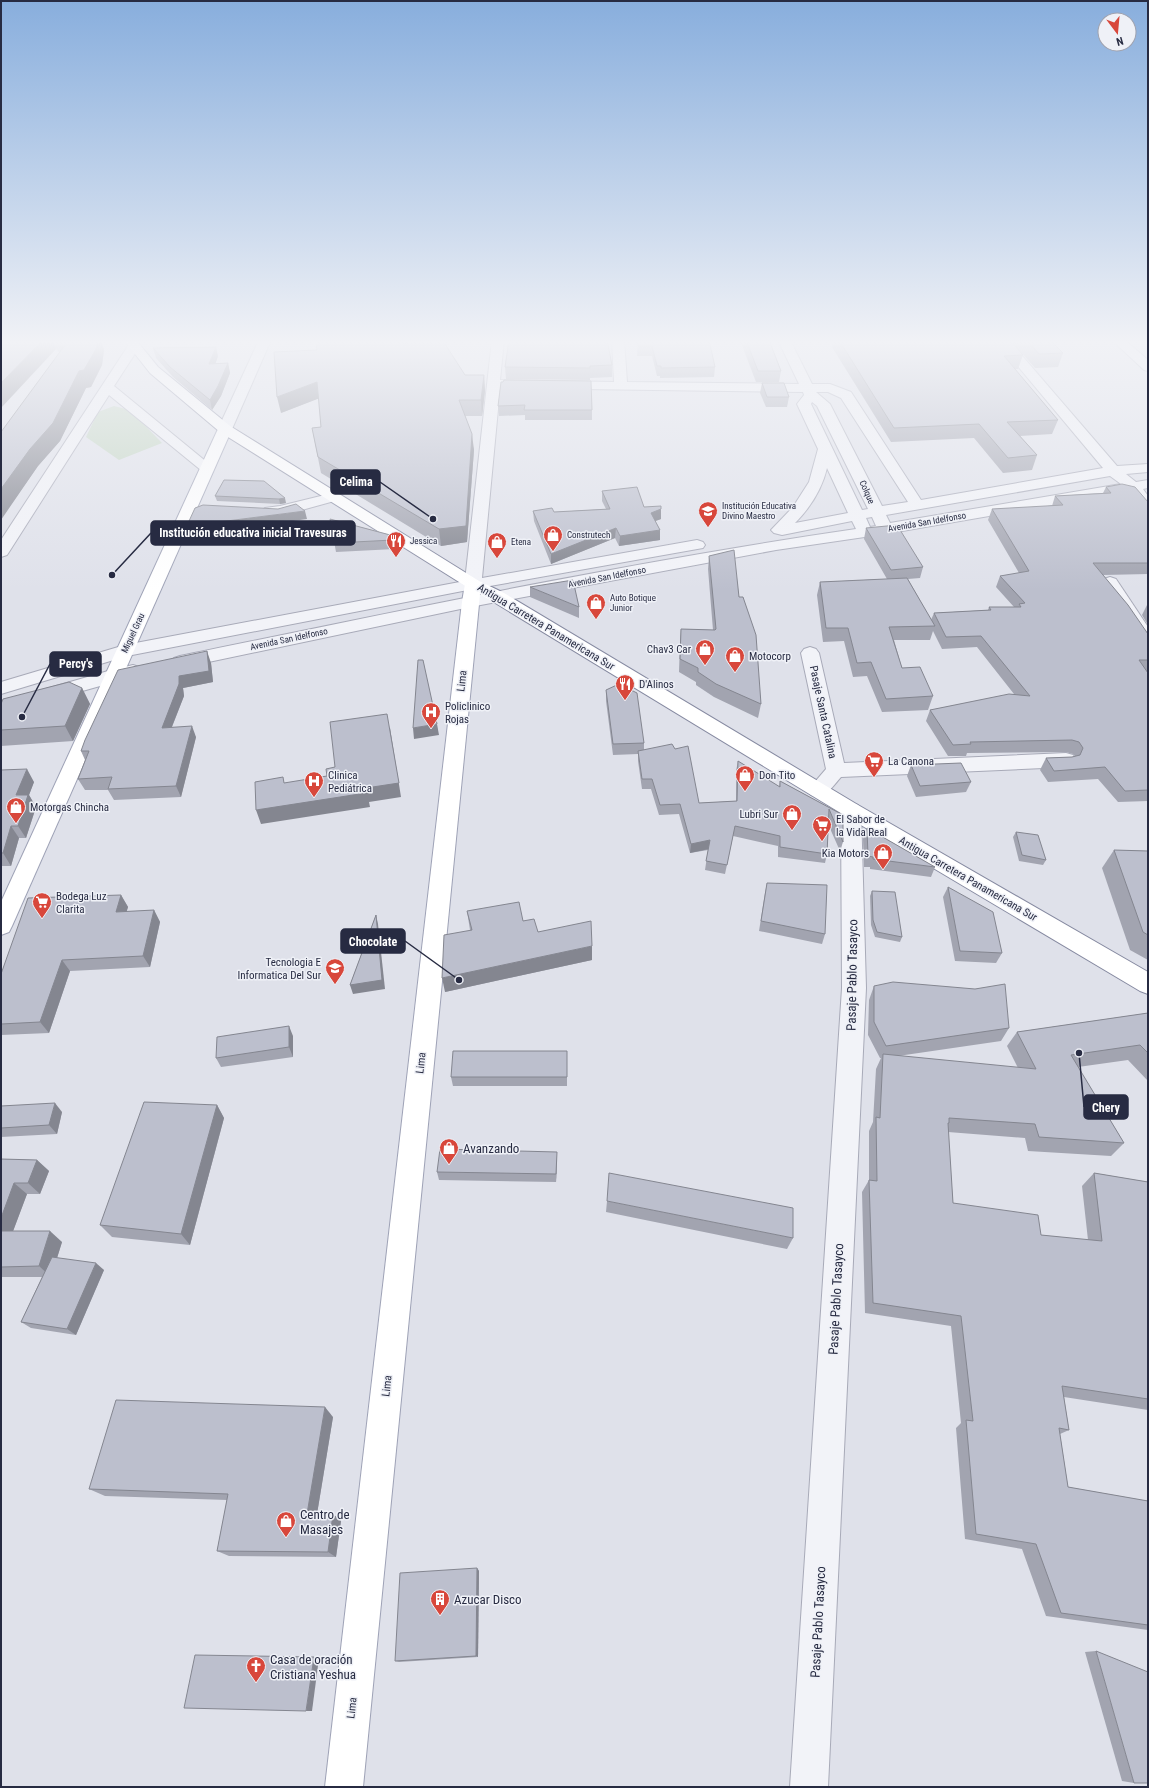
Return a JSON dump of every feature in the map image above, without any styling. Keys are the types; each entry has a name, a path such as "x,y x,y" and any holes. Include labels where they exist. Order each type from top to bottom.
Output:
{"main road":[{"name":"Antigua Carretera Panamericana Sur","path":"218,423 333,497 472,593 498,597 851,810 1148,984"},
{"name":"Miguel Grau","path":"1,926 125,651 199,507 207,468 225,429"},
{"name":"Lima","path":"344,1787 472,593"}],"street":[{"path":"1,552 83,423"},
{"path":"152,423 207,468"},
{"name":"Miguel Grau","path":"225,429 227,423"},
{"name":"Lima","path":"472,593 490,423"},
{"name":"Colque","path":"813,423 865,532"},
{"name":"Colque","path":"833,423 885,529"},
{"path":"864,423 917,505"},
{"path":"1073,423 1113,471 1132,486 1148,505"},
{"path":"779,530 799,510 816,482 825,450"},
{"name":"Avenida San Idelfonso","path":"1,708 114,675 156,667 472,593 779,530 876,512 1113,471 1148,468"},
{"name":"Avenida San Idelfonso","path":"498,597 776,545 885,529 1148,484"},
{"path":"256,511 280,511 333,497"},
{"path":"1110,582 1148,640"},
{"name":"Avenida San Idelfonso","path":"1,688 125,651 472,593"},
{"name":"Pasaje Santa Catalina","path":"810,653 836,770"},
{"name":"Pasaje Santa Catalina","path":"818,790 836,770 1066,760"},
{"name":"Pasaje Pablo Tasayco","path":"809,1787 854,988 851,810"}],"green space":[{"path":"93,423 143,423 162,443 119,460 86,437"}],"building":[{"path":"7,423 53,423 30,449 1,489 1,432"},
{"path":"321,423 468,423 472,434 466,526 439,529 318,457 312,428 321,427"},
{"path":"891,423 1008,423 1037,455 1008,458 979,424 894,428"},
{"path":"224,480 264,481 285,498 215,496"},
{"path":"1122,484 1135,487 1148,502 1148,563 1093,563 1128,605 1148,634 1148,660 1139,660 1148,673 1148,790 1125,791 1105,767 1054,771 1046,758 1072,757 1080,755 1083,748 1079,742 1072,740 970,742 971,744 953,745 930,710 1009,694 1030,696 981,636 946,637 934,613 991,610 989,607 1021,607 1019,604 1025,603 1000,576 1029,571 992,509 1063,505 1055,496 1111,493 1106,487"},
{"path":"637,487 644,507 661,506 661,509 651,513 660,530 620,536 616,528 551,554 533,511 552,508 554,512 610,509 602,491"},
{"path":"296,504 305,511 219,522 216,527 184,532 195,508 203,505 278,509"},
{"path":"330,519 394,536 393,540 335,543"},
{"path":"897,525 923,567 891,570 866,528"},
{"path":"734,550 739,597 743,597 756,635 761,704 716,684 698,672 698,668 680,659 681,629 716,629 709,556"},
{"path":"907,578 935,626 889,627 902,668 920,667 933,696 886,699 871,662 857,663 848,628 826,628 820,582"},
{"path":"573,580 579,607 530,587"},
{"path":"207,651 209,671 179,676 179,684 162,728 192,726 176,786 108,789 112,777 78,779 89,751 81,751 85,740 118,670"},
{"path":"418,660 423,660 437,724 413,728"},
{"path":"69,682 82,688 65,726 1,730 1,704 3,699"},
{"path":"619,684 637,693 644,743 613,744 606,690"},
{"path":"387,714 399,783 366,788 366,793 256,810 255,782 283,777 284,783 327,776 326,769 335,767 330,722"},
{"path":"672,744 675,749 688,746 699,803 737,801 738,761 780,787 780,781 843,815 843,842 829,809 827,854 780,847 780,836 735,826 727,865 706,861 710,840 691,844 680,804 660,805 652,779 642,779 638,751"},
{"path":"961,763 971,782 920,786 911,765"},
{"path":"27,769 16,795 28,795 18,826 11,826 3,853 1,853 1,770"},
{"path":"867,828 935,867 873,859 873,857 868,856"},
{"path":"1016,832 1038,835 1046,860 1022,855"},
{"path":"1114,850 1148,851 1148,935 1143,932"},
{"path":"767,883 827,885 825,934 761,921"},
{"path":"948,887 993,912 1002,953 960,951"},
{"path":"872,891 895,892 902,937 877,932 873,920"},
{"path":"121,895 116,912 154,910 143,956 62,960 40,1022 1,1024 1,974 28,898"},
{"path":"519,902 523,921 534,919 538,932 591,921 592,946 442,978 444,935 472,930 467,911"},
{"path":"376,915 382,980 350,985"},
{"path":"893,982 975,989 1005,984 1009,1028 886,1046 874,1022 874,986"},
{"path":"1148,1013 1148,1053 1140,1045 1071,1055 1124,1143 1039,1137 1035,1124 949,1118 948,1123 953,1203 1038,1215 1041,1235 1102,1241 1094,1173 1148,1182 1148,1399 1062,1386 1069,1430 1059,1428 1068,1487 1148,1501 1148,1625 1061,1613 1036,1544 976,1534 966,1420 973,1421 961,1316 873,1303 869,1180 877,1181 876,1117 880,1118 883,1054 1036,1069 1017,1032"},
{"path":"289,1026 289,1047 216,1058 217,1037"},
{"path":"453,1051 567,1051 567,1077 451,1077"},
{"path":"144,1102 217,1105 181,1234 100,1225"},
{"path":"55,1103 49,1125 1,1128 1,1106"},
{"path":"440,1149 557,1152 556,1174 437,1172"},
{"path":"1,1159 37,1160 28,1183 14,1183 1,1218"},
{"path":"609,1173 793,1208 793,1238 607,1201"},
{"path":"1,1231 50,1231 39,1266 1,1267"},
{"path":"52,1257 96,1263 67,1329 21,1322"},
{"path":"116,1400 325,1407 307,1514 333,1514 328,1552 217,1551 228,1494 89,1489"},
{"name":"Azucar Disco","path":"477,1568 476,1656 395,1661 400,1573"},
{"path":"1096,1651 1148,1672 1148,1783 1134,1783"},
{"name":"Casa de oración Cristiana Yeshua","path":"195,1655 314,1657 306,1711 184,1708"}],"place":[{"name":"Celima","path":"433,519"},
{"name":"Institución Educativa Divino Maestro","path":"708,528"},
{"name":"Construtech","path":"553,552"},
{"name":"Jessica","path":"396,558"},
{"name":"Etena","path":"497,559"},
{"name":"Institución educativa inicial Travesuras","path":"112,575"},
{"name":"Auto Botique Junior","path":"596,620"},
{"name":"Chav3 Car","path":"705,666"},
{"name":"Motocorp","path":"735,673"},
{"name":"D'Alinos","path":"625,701"},
{"name":"Percy's","path":"22,717"},
{"name":"Policlinico Rojas","path":"431,729"},
{"name":"La Canona","path":"874,778"},
{"name":"Don Tito","path":"745,792"},
{"name":"Clinica Pediátrica","path":"314,798"},
{"name":"Motorgas Chincha","path":"16,824"},
{"name":"Lubri Sur","path":"792,831"},
{"name":"El Sabor de la Vida Real","path":"822,842"},
{"name":"Kia Motors","path":"883,870"},
{"name":"Bodega Luz Clarita","path":"42,919"},
{"name":"Chocolate","path":"459,980"},
{"name":"Tecnologia E Informatica Del Sur","path":"335,985"},
{"name":"Chery","path":"1079,1053"},
{"name":"Avanzando","path":"449,1165"},
{"name":"Centro de Masajes","path":"286,1538"},
{"name":"Azucar Disco","path":"440,1616"},
{"name":"Casa de oración Cristiana Yeshua","path":"256,1683"}]}
